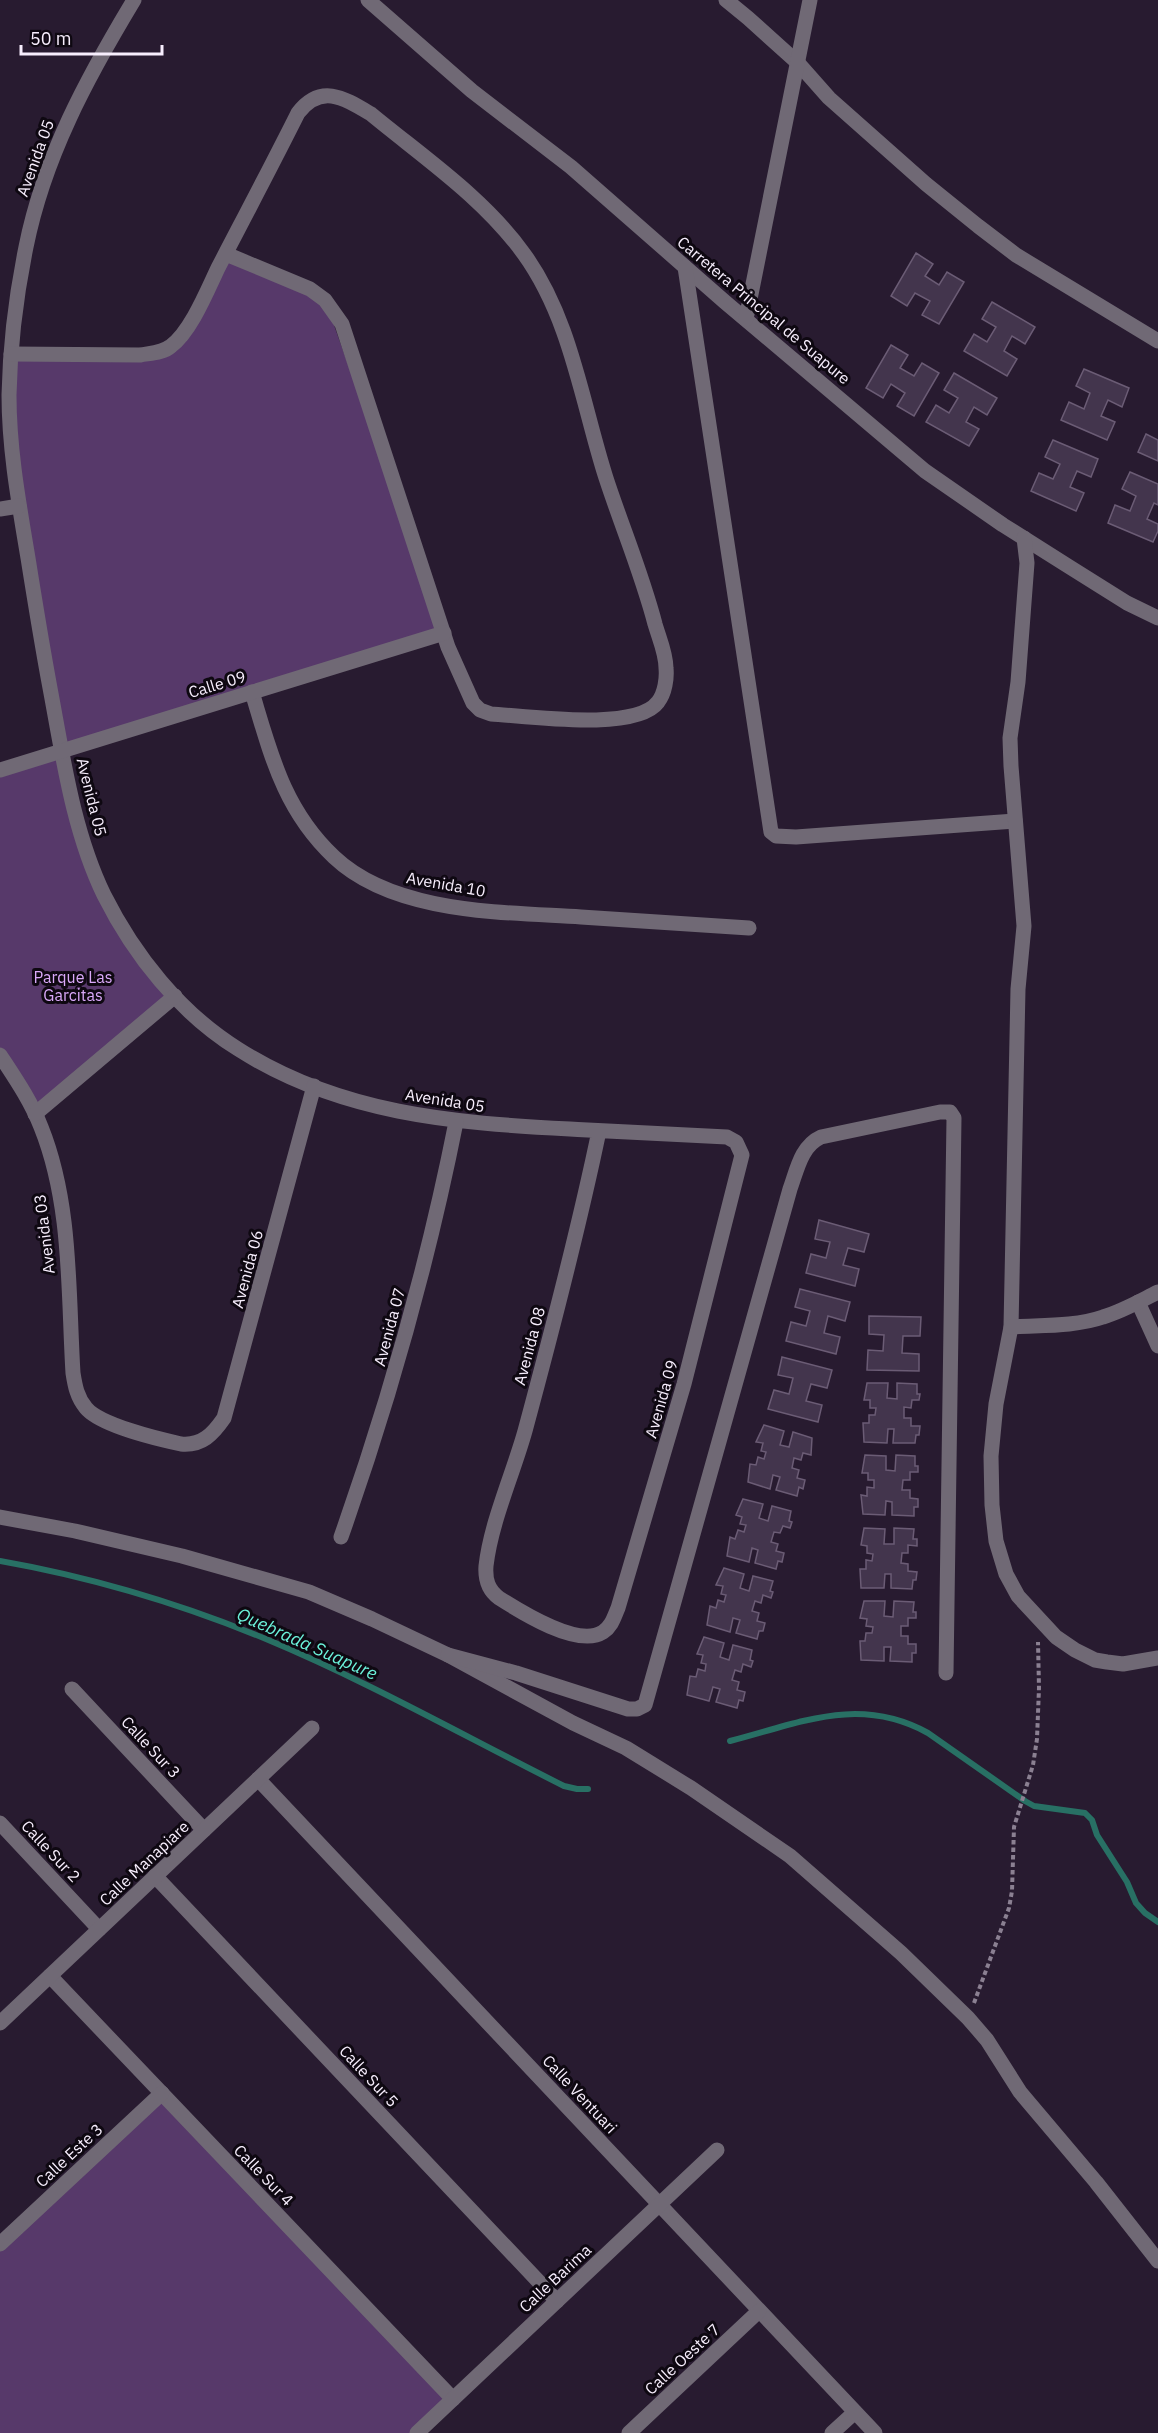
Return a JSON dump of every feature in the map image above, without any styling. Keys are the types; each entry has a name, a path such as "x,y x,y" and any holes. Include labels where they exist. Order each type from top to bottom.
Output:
{"street":[{"name":"Avenida 05","path":"135,0 80,94 48,166 26,247 11,354 9,396 12,451 19,506 62,751 82,835 103,892 126,933 175,996 209,1029 268,1066 314,1086 377,1106 456,1122 727,1137 736,1142 742,1155"},
{"name":"Carretera Principal de Suapure","path":"368,0 472,91 571,167 918,465 1024,538 1127,603 1158,618"},
{"path":"726,0 798,63 829,98 926,184 978,226 1016,255 1158,341"},
{"path":"746,319 810,0"},
{"path":"11,354 140,355 157,353 170,348 180,337 199,305 298,113 306,102 317,96 328,95 354,104 371,114 469,195 513,240 545,288 564,335 606,477 651,607 666,667 663,693 649,711 638,716 592,720 491,714 480,710 473,703 444,633 342,324 325,300 310,289 226,254"},
{"path":"685,267 771,832 776,836 796,837 1015,821"},
{"path":"0,509 19,506"},
{"path":"1024,538 1027,563 1018,682 1011,738 1024,926 1018,989 1011,1327 993,1430 992,1505 996,1541 1006,1574 1018,1596 1056,1637 1095,1660 1124,1664 1158,1658"},
{"name":"Calle 09","path":"0,770 444,633"},
{"name":"Avenida 10","path":"252,692 276,771 285,790 313,835 333,857 365,880 392,892 439,904 535,914 749,928"},
{"path":"35,1114 175,996"},
{"name":"Avenida 03","path":"0,1055 35,1114 48,1147 62,1209 66,1240 76,1392 87,1410 94,1415"},
{"name":"Avenida 06","path":"94,1415 156,1438 191,1445 208,1437 224,1418 314,1086"},
{"path":"448,1655 516,1673 628,1709 637,1709 645,1705 790,1189 802,1157 810,1142 821,1137 940,1112 950,1112 954,1118 946,1673"},
{"name":"Avenida 07","path":"341,1537 374,1443 413,1307 431,1238 456,1122"},
{"name":"Avenida 08","path":"589,1637 560,1630 499,1598 492,1593 488,1585 486,1568 560,1300 599,1131"},
{"name":"Avenida 09","path":"589,1637 605,1631 612,1623 618,1608 684,1384 742,1155"},
{"path":"1011,1327 1101,1318 1158,1292"},
{"path":"1138,1302 1158,1346"},
{"path":"0,1517 136,1545 283,1583 363,1615 448,1655 573,1723 655,1764 790,1856 901,1953 968,2018 987,2040 1020,2092 1096,2182 1158,2261"},
{"name":"Calle Sur 3","path":"72,1689 204,1830"},
{"name":"Calle Manapiare","path":"0,2023 312,1728"},
{"name":"Calle Ventuari","path":"258,1779 875,2433"},
{"name":"Calle Sur 2","path":"0,1823 99,1929"},
{"name":"Calle Sur 5","path":"155,1876 557,2301"},
{"name":"Calle Sur 4","path":"50,1976 453,2399"},
{"name":"Calle Este 3","path":"0,2244 162,2093"},
{"name":"Calle Barima","path":"417,2433 717,2150"},
{"name":"Calle Oeste 7","path":"629,2433 759,2311"},
{"path":"832,2433 855,2412"}],"path":[{"path":"968,2018 1002,1932 1012,1891 1011,1864 1014,1827 1033,1765 1037,1739 1039,1688 1037,1618"}],"green space":[{"path":"226,254 325,300 444,633 62,751 19,506 11,354 170,348"},
{"name":"Parque Las Garcitas","path":"62,751 103,892 175,996 35,1114 0,1055 0,770"},
{"path":"162,2093 453,2399 417,2433 0,2433 0,2244"}],"building":[{"path":"916,253 933,264 925,276 939,285 947,272 964,282 939,324 922,315 930,301 915,293 907,306 891,296"},
{"path":"992,302 1035,327 1025,344 1012,336 1004,351 1017,359 1007,376 964,351 974,334 987,342 996,327 982,319"},
{"path":"891,345 908,355 900,368 914,376 922,363 939,373 914,416 897,406 905,393 891,384 883,398 866,388"},
{"path":"1084,369 1129,388 1122,407 1108,400 1101,416 1115,422 1107,440 1061,420 1069,402 1084,409 1090,393 1076,386"},
{"path":"954,373 997,398 987,415 974,407 966,422 979,429 969,446 926,422 936,405 949,413 958,398 944,390"},
{"path":"1146,434 1158,440 1158,461 1138,452"},
{"path":"1053,440 1098,459 1091,477 1077,471 1070,487 1084,493 1076,511 1031,491 1039,473 1053,479 1060,464 1045,457"},
{"path":"1130,472 1158,484 1158,505 1154,503 1147,519 1158,524 1158,531 1153,542 1108,523 1115,505 1130,511 1136,496 1122,489"},
{"path":"819,1220 869,1234 864,1252 848,1248 843,1265 859,1269 855,1286 806,1273 811,1254 826,1258 830,1242 815,1239"},
{"path":"800,1289 850,1302 845,1321 828,1316 824,1333 840,1337 836,1354 786,1341 791,1322 806,1326 810,1311 795,1307"},
{"path":"869,1316 921,1317 920,1336 903,1336 902,1353 919,1354 919,1371 867,1370 868,1350 883,1351 884,1335 869,1334"},
{"path":"782,1357 832,1370 827,1388 811,1384 806,1401 822,1405 818,1422 768,1409 774,1390 789,1394 793,1378 778,1375"},
{"path":"867,1383 888,1383 887,1398 897,1399 897,1383 917,1384 919,1400 912,1400 911,1408 904,1407 904,1418 911,1418 911,1426 920,1426 915,1443 893,1443 894,1429 888,1429 887,1443 864,1442 863,1423 869,1423 869,1415 875,1415 876,1408 870,1408 870,1400 864,1400"},
{"path":"764,1425 784,1431 780,1445 789,1447 793,1432 812,1438 811,1455 803,1453 801,1460 794,1458 792,1468 799,1470 797,1478 805,1480 803,1489 799,1487 797,1496 776,1490 780,1477 773,1475 770,1489 748,1482 750,1464 756,1465 758,1457 764,1459 766,1452 761,1451 763,1443 756,1442"},
{"path":"865,1455 886,1456 886,1470 895,1471 896,1455 915,1456 915,1466 918,1466 918,1472 910,1472 910,1480 903,1480 902,1490 910,1490 910,1498 918,1499 918,1507 914,1507 914,1516 892,1515 892,1502 886,1501 885,1515 863,1514 861,1495 867,1496 867,1487 874,1488 874,1480 868,1480 868,1473 862,1473"},
{"path":"743,1499 763,1504 759,1518 768,1521 772,1506 791,1511 790,1528 783,1526 780,1533 774,1532 771,1542 778,1544 776,1551 784,1553 782,1562 778,1561 776,1569 755,1563 758,1550 752,1548 749,1562 727,1556 730,1537 735,1539 738,1530 744,1532 746,1525 740,1524 742,1517 736,1515"},
{"path":"864,1528 885,1529 884,1544 894,1544 894,1528 914,1529 913,1539 917,1539 917,1546 908,1545 908,1553 902,1553 901,1563 908,1564 908,1571 917,1572 912,1589 891,1588 891,1574 885,1574 884,1588 861,1588 860,1569 866,1569 866,1560 872,1561 873,1554 867,1553 867,1546 861,1545"},
{"path":"724,1568 744,1574 740,1588 749,1591 753,1576 773,1581 770,1591 773,1592 771,1598 763,1595 761,1603 755,1601 752,1611 759,1613 757,1621 765,1623 757,1639 736,1633 740,1620 733,1618 730,1632 707,1625 710,1606 716,1608 718,1600 724,1602 726,1595 721,1594 723,1586 716,1585"},
{"path":"864,1601 885,1601 884,1616 893,1617 894,1601 914,1602 913,1612 916,1612 916,1618 908,1618 908,1626 901,1626 901,1636 908,1636 908,1644 916,1644 916,1653 912,1653 912,1662 890,1661 891,1647 884,1647 884,1661 861,1660 860,1641 865,1641 866,1633 872,1633 873,1627 866,1626 867,1619 860,1618"},
{"path":"704,1637 724,1643 720,1657 729,1660 733,1645 752,1650 751,1667 743,1664 741,1672 735,1670 732,1680 739,1682 737,1690 745,1692 743,1701 739,1700 737,1708 716,1702 720,1689 713,1687 709,1701 687,1695 690,1676 696,1677 698,1669 705,1671 706,1664 701,1663 703,1655 697,1654"}],"waterway":[{"name":"Quebrada Suapure","path":"0,1561 102,1583 234,1626 304,1655 564,1786 588,1789"},
{"name":"Quebrada Suapure","path":"730,1741 829,1716 853,1714 878,1716 903,1722 928,1733 1034,1806 1085,1813 1092,1820 1097,1835 1127,1882 1136,1903 1158,1922"}]}
